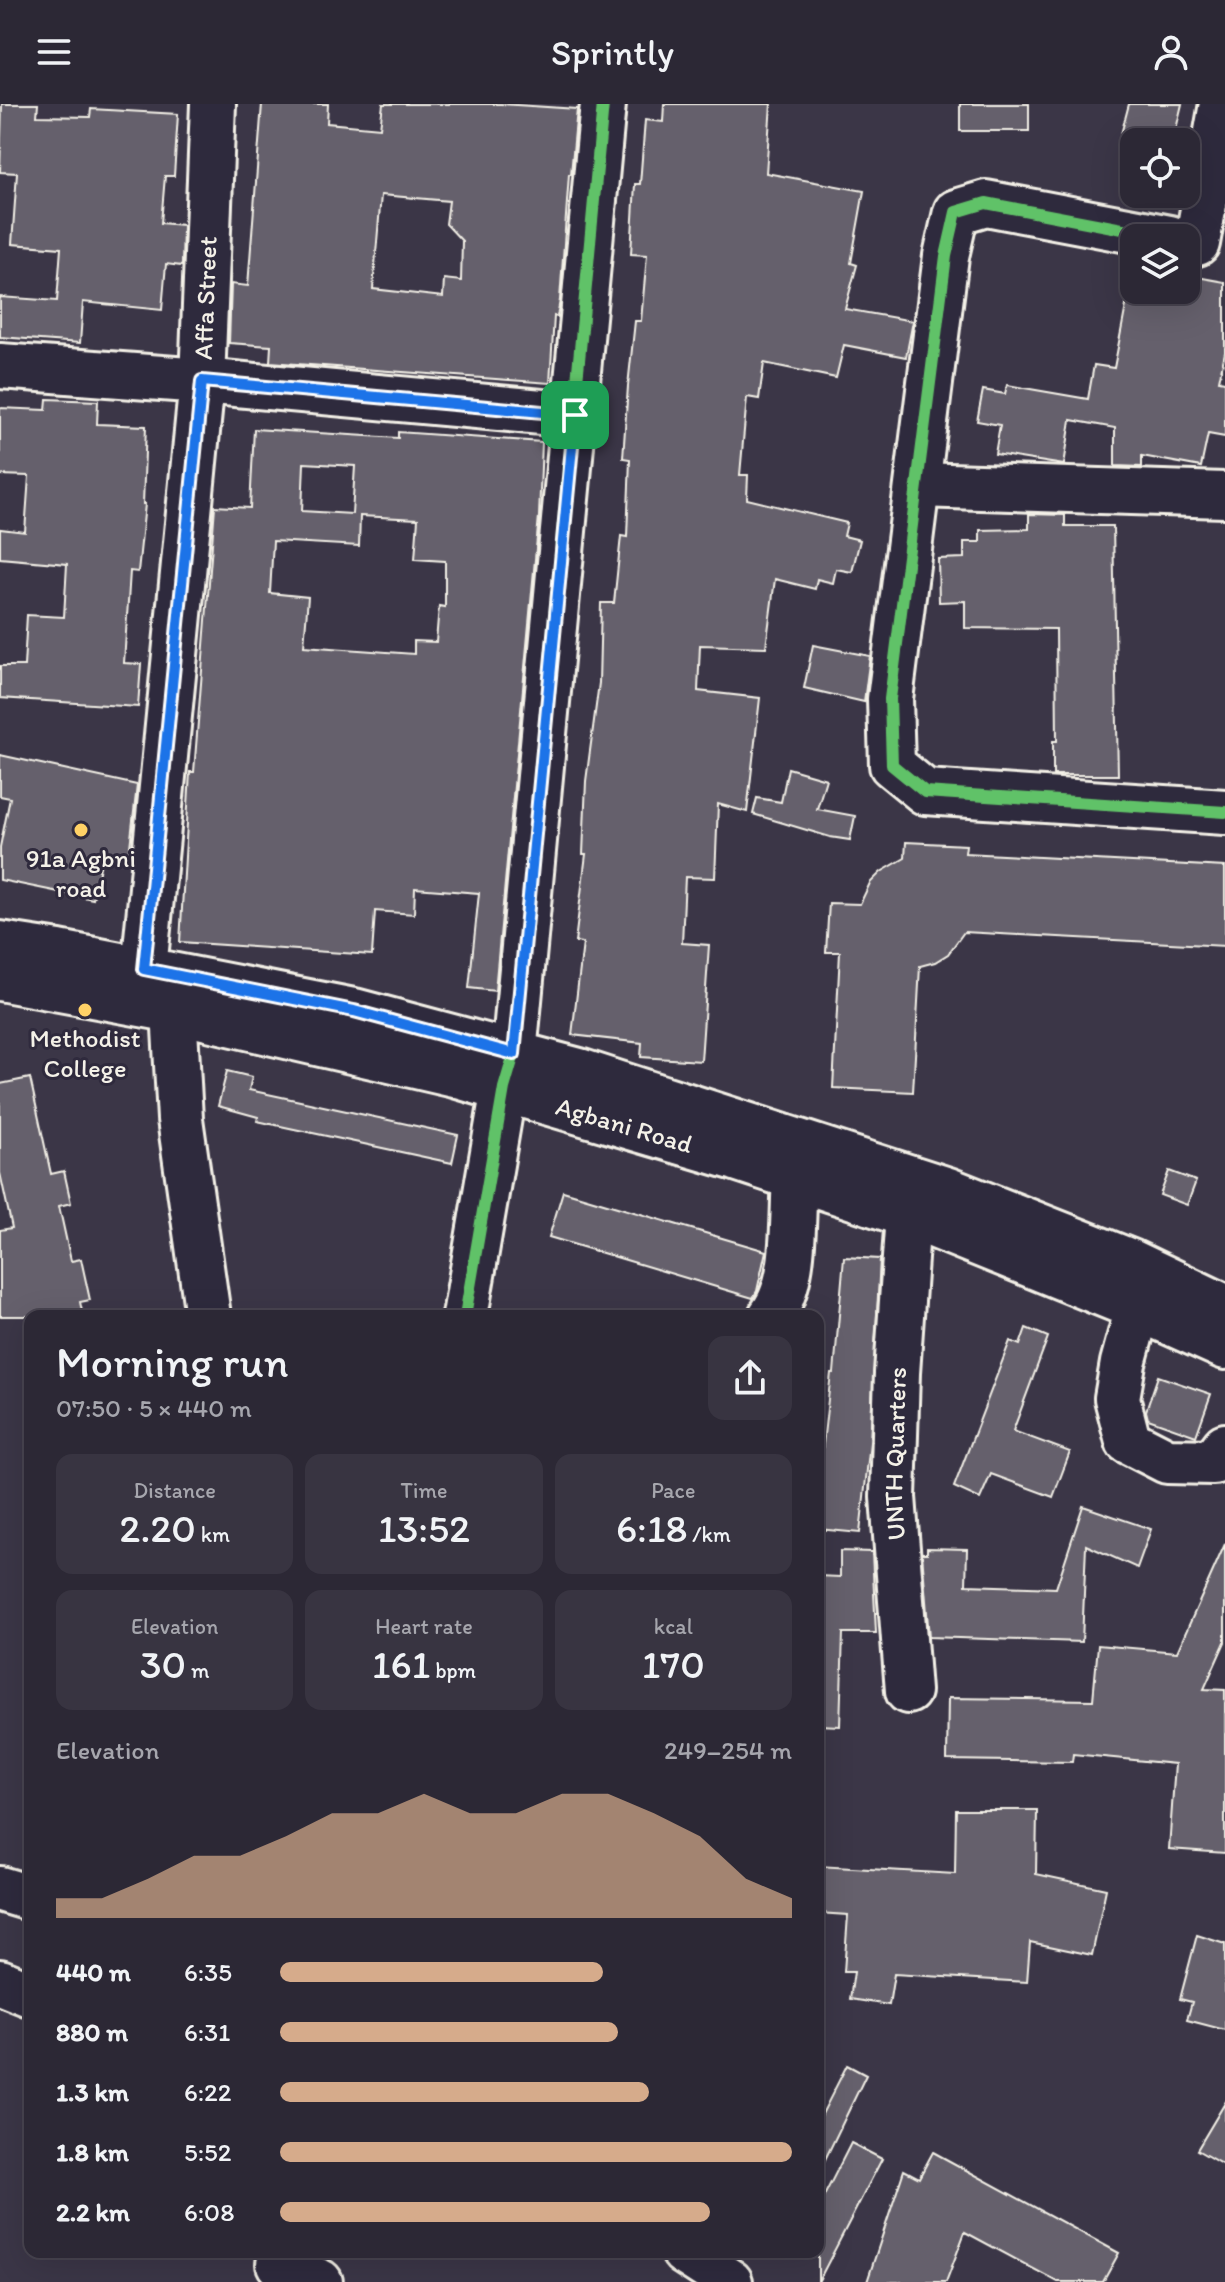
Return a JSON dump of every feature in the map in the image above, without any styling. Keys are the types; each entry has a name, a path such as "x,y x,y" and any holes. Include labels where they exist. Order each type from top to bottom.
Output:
{"street":[{"name":"Affa Street","path":"144,969 202,381 213,104"},
{"path":"466,1310 509,1071 603,104"},
{"path":"1199,224 1222,104"},
{"path":"1120,228 986,203 956,212 946,256 890,699 892,765 925,792 1225,812"},
{"path":"0,366 575,415"},
{"path":"918,485 1225,495"},
{"name":"Agbani Road","path":"0,944 354,1011 795,1177 908,1215 1138,1308 1225,1347"},
{"name":"Agbani Road","path":"0,978 509,1071 579,1071 948,1190 1131,1262 1225,1307"},
{"path":"174,1010 180,1119 207,1310"},
{"path":"776,1310 781,1304 790,1260 795,1177"},
{"name":"UNTH Quarters","path":"908,1215 897,1373 893,1497 908,1691"},
{"path":"1138,1308 1117,1398 1128,1441 1167,1461 1213,1462 1225,1446"},
{"path":"0,1889 24,1896"},
{"path":"0,1982 24,1992"},
{"path":"693,2258 730,2282"},
{"path":"278,2266 320,2282"}],"building":[{"path":"2,104 38,104 37,116 90,117 91,109 178,114 174,176 165,176 161,223 183,225 182,266 166,264 162,310 83,302 80,343 0,337 0,297 57,301 61,248 12,244 17,173 0,172"},
{"path":"262,104 328,104 327,123 380,128 383,104 501,104 577,109 560,300 557,317 554,316 550,383 270,362 271,346 229,343 231,284 248,286","holes":["381,195 449,201 446,224 462,241 461,281 444,279 443,297 373,289"]},
{"path":"664,104 771,104 766,173 864,191 851,263 857,265 845,309 913,321 906,357 844,345 836,378 764,363 759,399 747,397 740,475 748,475 747,499 847,523 844,536 860,540 852,572 836,569 833,583 817,579 815,589 775,579 766,647 700,645 698,691 760,698 747,812 718,804 715,878 685,877 682,943 709,945 701,1061 641,1057 642,1043 572,1035 583,943 575,942 586,854 583,854 586,781 599,683 601,603 614,603 621,536 627,537 630,459 623,458 628,386 635,321 641,321 647,255 631,254 635,184 640,184 645,120 663,122"},
{"path":"960,104 1029,104 1029,131 960,131"},
{"path":"1129,104 1182,104 1176,128 1123,128"},
{"path":"1200,278 1225,282 1225,352 1219,381 1225,382 1225,437 1208,434 1201,467 1142,456 1142,467 1115,466 1115,428 1071,420 1064,465 995,454 1000,425 977,421 983,390 1005,394 1007,385 1088,399 1094,365 1114,368 1126,304 1200,304"},
{"path":"47,399 98,401 97,424 146,426 145,504 138,572 130,571 124,663 141,664 138,707 0,698 0,666 24,666 27,615 64,617 67,564 0,558 0,529 25,532 29,476 0,475 0,408 46,410"},
{"path":"254,429 398,438 398,432 542,442 539,516 495,991 469,988 479,893 415,888 414,914 375,911 372,955 180,942 190,772 194,772 215,506 250,508","holes":["304,463 355,466 352,514 302,511","360,516 418,519 415,559 445,561 445,607 439,606 436,642 414,641 414,654 304,646 308,597 270,593 273,541 359,546"]},
{"path":"1029,514 1065,515 1065,526 1113,526 1118,775 1053,775 1053,741 1057,741 1056,629 965,628 965,601 939,602 938,559 964,558 964,542 980,542 980,530 1029,529"},
{"path":"813,645 870,656 864,702 804,688"},
{"name":"91a Agbni road","path":"0,755 137,785 129,856 103,853 93,899 0,880 0,847 10,798 0,796"},
{"path":"788,768 826,779 817,809 855,816 850,840 753,814 757,798 781,802"},
{"path":"906,842 966,845 965,853 1225,867 1225,946 964,932 948,954 920,966 913,1092 833,1088 840,952 826,952 829,903 860,904 870,883 881,872 905,858"},
{"path":"227,1071 252,1077 249,1090 458,1135 452,1163 257,1121 258,1117 218,1106"},
{"path":"30,1078 51,1174 64,1171 71,1203 59,1206 71,1261 81,1259 90,1300 80,1302 82,1310 24,1310 24,1316 0,1316 0,1230 12,1228 0,1173 0,1084"},
{"path":"1169,1171 1196,1181 1187,1205 1160,1195"},
{"path":"563,1191 766,1251 757,1291 753,1298 549,1237"},
{"path":"844,1257 880,1259 870,1442 860,1533 824,1530 824,1435 831,1373 834,1373"},
{"path":"1026,1328 1048,1337 1013,1431 1070,1452 1053,1497 991,1474 980,1499 954,1487 1010,1341 1020,1345"},
{"path":"1158,1376 1211,1394 1196,1436 1148,1419 1146,1411"},
{"path":"1083,1506 1151,1529 1137,1568 1086,1545 1082,1642 929,1637 922,1553 927,1553 927,1548 967,1549 966,1585 1056,1588"},
{"path":"1225,1544 1225,1642 1204,1689 1225,1690 1225,1853 1169,1849 1175,1764 1073,1754 1072,1762 947,1760 948,1698 1093,1700 1098,1645 1177,1652"},
{"path":"840,1551 872,1552 876,1633 843,1633 840,1726 824,1725 824,1576 840,1577"},
{"path":"956,1810 1037,1810 1036,1874 1106,1889 1092,1955 1030,1942 1027,1982 894,1974 889,2005 850,1999 854,1972 844,1972 848,1915 824,1913 824,1866 955,1874"},
{"path":"1197,1935 1225,1944 1225,2030 1187,2020 1192,2002 1180,1999"},
{"path":"847,2065 866,2075 824,2162 824,2110"},
{"path":"1225,2103 1225,2166 1197,2150"},
{"path":"851,2143 882,2159 818,2282 818,2258 824,2258 824,2196"},
{"path":"933,2152 1119,2253 1103,2282 1058,2282 965,2232 946,2282 867,2282 904,2170 919,2178"}],"cycle path":[{"path":"466,1310 504,1088 514,1054 603,104"},
{"path":"1120,228 986,203 956,212 946,256 890,699 892,765 925,792 1225,812"}],"place":[{"name":"91a Agbni road","path":"81,830"},
{"name":"Methodist College","path":"85,1010"}],"route":[{"path":"202,381 575,415 514,1054 354,1011 144,969 202,381"}]}
